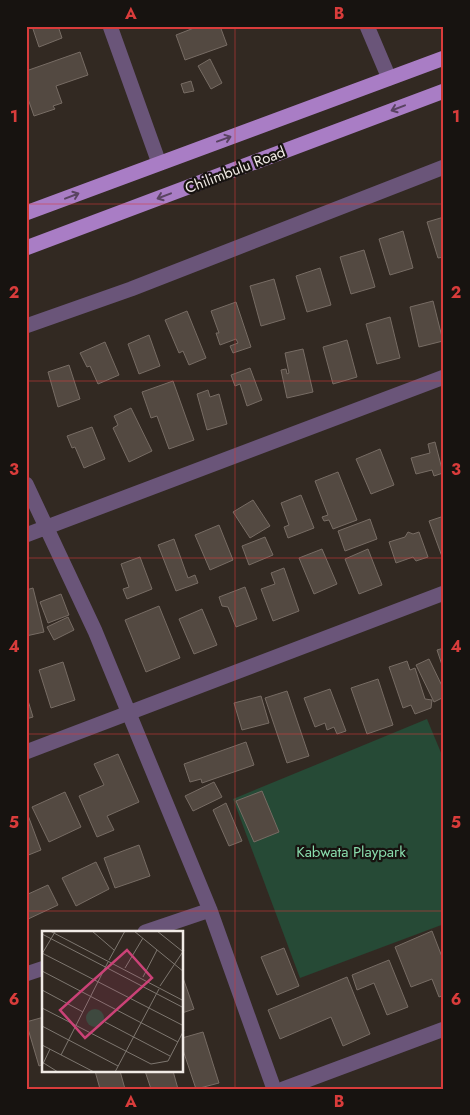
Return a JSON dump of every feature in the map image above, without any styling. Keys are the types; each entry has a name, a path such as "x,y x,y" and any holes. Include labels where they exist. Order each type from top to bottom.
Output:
{"main road":[{"path":"26,213 444,58"},
{"name":"Chilimbulu Road","path":"26,248 444,90"}],"street":[{"path":"110,26 159,163"},
{"path":"368,26 389,78"},
{"path":"26,326 196,264 444,167"},
{"path":"26,535 444,377"},
{"path":"26,484 95,631 210,910 274,1089"},
{"path":"26,752 444,593"},
{"path":"148,931 210,910"},
{"path":"26,974 42,969"},
{"path":"283,1089 444,1029"}],"green space":[{"name":"Kabwata Playpark","path":"427,719 444,760 444,924 300,978 233,799"}],"building":[{"path":"32,26 58,26 62,38 39,47"},
{"path":"199,26 220,26 227,45 185,60 176,35"},
{"path":"80,52 88,75 56,86 62,103 53,106 55,109 34,116 26,93 26,71"},
{"path":"210,59 222,83 211,89 198,66"},
{"path":"191,81 194,91 184,93 181,84"},
{"path":"444,217 444,257 438,258 427,222"},
{"path":"403,231 413,268 390,275 379,239"},
{"path":"364,250 375,287 351,294 340,257"},
{"path":"320,268 331,305 307,312 296,276"},
{"path":"274,279 285,319 261,326 250,286"},
{"path":"433,301 443,341 419,347 410,307"},
{"path":"236,302 251,347 233,353 230,346 238,343 236,339 220,345 216,333 219,333 211,311"},
{"path":"187,311 206,358 189,365 183,351 179,353 165,320"},
{"path":"390,317 400,358 377,364 366,324"},
{"path":"149,335 160,366 139,374 128,344"},
{"path":"347,340 357,377 333,384 323,347"},
{"path":"105,342 119,375 98,384 90,366 87,367 80,353"},
{"path":"303,349 313,392 287,398 281,370 286,369 287,374 289,373 285,353"},
{"path":"69,365 80,399 58,407 48,372"},
{"path":"250,368 262,400 247,406 240,384 235,386 231,375"},
{"path":"173,381 194,440 169,449 157,416 151,418 142,392"},
{"path":"208,390 210,397 219,394 227,424 207,430 197,394"},
{"path":"131,408 152,451 129,462 113,428 118,425 114,416"},
{"path":"92,427 105,459 84,468 75,447 72,448 67,436"},
{"path":"435,442 443,473 434,476 432,470 416,474 411,458 430,453 428,444"},
{"path":"380,449 394,485 371,494 356,459"},
{"path":"338,472 357,520 333,529 329,520 324,521 322,517 328,515 315,481"},
{"path":"301,495 314,528 288,538 284,527 289,525 281,503"},
{"path":"253,500 270,526 250,538 233,512"},
{"path":"444,516 444,562 429,521"},
{"path":"370,519 377,539 345,551 338,531"},
{"path":"219,525 233,560 210,570 195,535"},
{"path":"408,532 413,534 419,532 428,557 416,561 413,557 396,563 389,542 405,537"},
{"path":"265,537 273,555 249,565 242,546"},
{"path":"174,539 188,578 195,575 198,583 176,591 158,545"},
{"path":"322,549 337,584 314,594 299,558"},
{"path":"368,549 382,585 359,594 345,559"},
{"path":"140,557 152,589 127,599 123,589 129,587 121,564"},
{"path":"284,568 299,611 273,621 261,589 275,584 271,573"},
{"path":"245,587 257,619 236,627 228,607 222,606 219,597"},
{"path":"33,588 44,632 26,636 26,590"},
{"path":"61,594 69,615 48,623 40,602"},
{"path":"159,606 180,658 146,672 125,620"},
{"path":"202,609 217,645 194,654 179,619"},
{"path":"68,617 74,630 54,640 47,627"},
{"path":"444,648 444,671 437,650"},
{"path":"429,659 444,690 444,697 434,702 416,665"},
{"path":"407,661 410,670 415,668 425,699 432,700 431,708 415,714 411,705 403,708 389,667"},
{"path":"63,662 75,700 51,708 39,670"},
{"path":"378,679 393,725 367,734 351,688"},
{"path":"330,689 346,731 337,734 334,727 327,730 325,723 315,727 304,698"},
{"path":"287,691 309,756 287,763 265,698"},
{"path":"26,694 33,717 26,719"},
{"path":"261,696 269,723 242,730 234,703"},
{"path":"246,742 254,765 202,783 201,779 190,782 184,764"},
{"path":"118,754 139,802 107,816 114,830 97,837 79,796 104,785 94,764"},
{"path":"214,782 222,797 193,811 185,796"},
{"path":"262,791 279,832 254,842 236,801"},
{"path":"65,792 81,827 49,842 32,807"},
{"path":"226,803 242,841 229,846 213,810"},
{"path":"26,810 41,850 26,856"},
{"path":"139,845 150,876 115,888 104,858"},
{"path":"96,862 109,889 76,906 62,878"},
{"path":"48,885 58,905 26,920 26,895"},
{"path":"432,931 444,962 444,995 439,997 432,979 411,987 395,947"},
{"path":"284,948 299,986 277,995 261,957"},
{"path":"389,960 408,1007 387,1015 374,983 357,990 352,975"},
{"path":"347,977 370,1034 343,1046 331,1017 280,1039 268,1010"},
{"path":"184,981 194,1009 184,1012"},
{"path":"42,1018 42,1065 39,1066 26,1022"},
{"path":"203,1032 219,1083 196,1089 184,1053 184,1037"},
{"path":"95,1072 120,1072 125,1089 100,1089"},
{"path":"145,1072 173,1072 178,1089 151,1089"}]}
